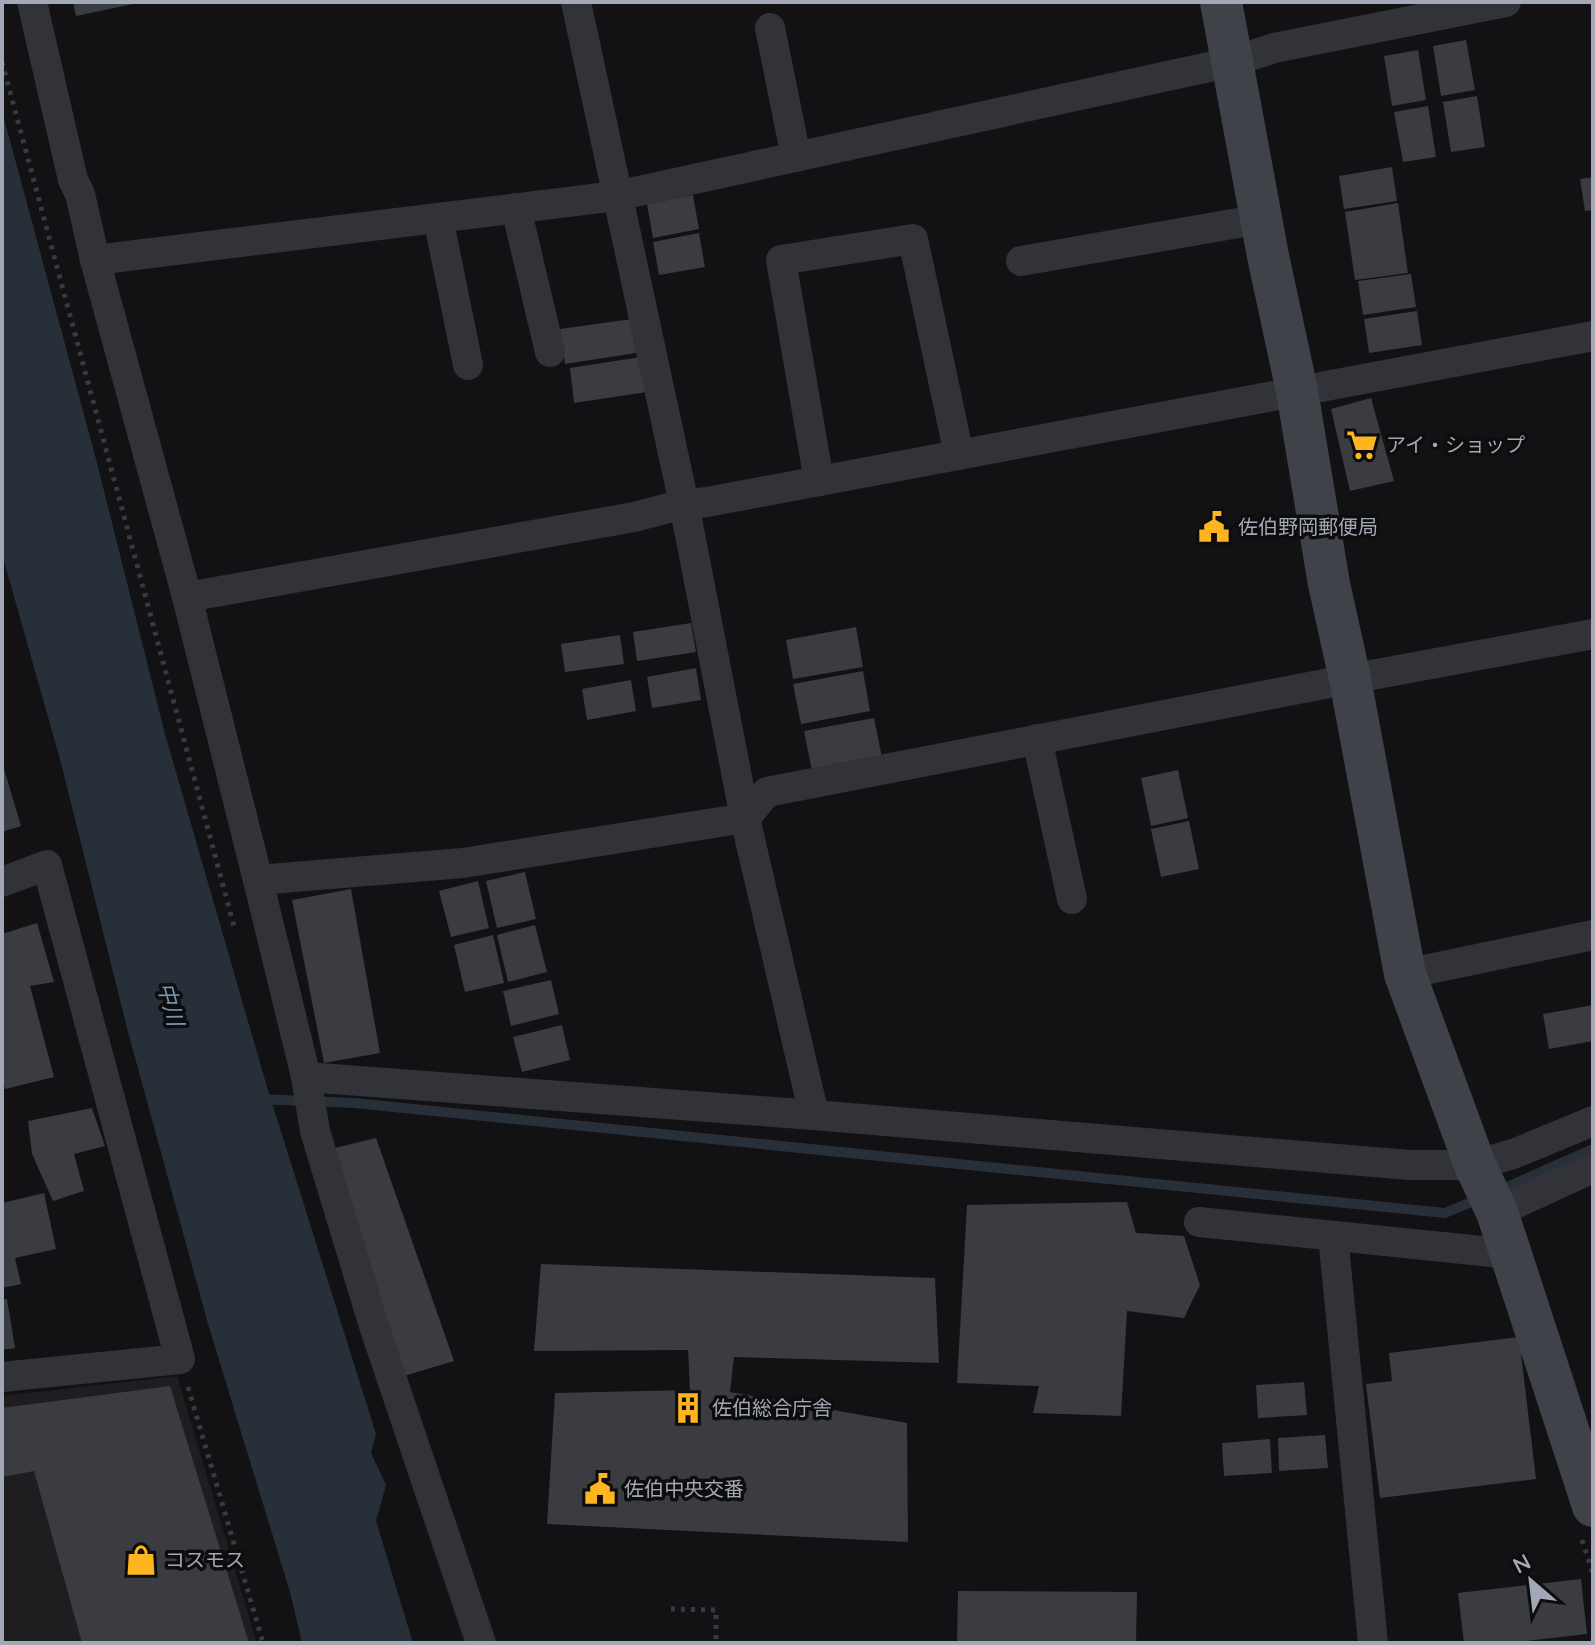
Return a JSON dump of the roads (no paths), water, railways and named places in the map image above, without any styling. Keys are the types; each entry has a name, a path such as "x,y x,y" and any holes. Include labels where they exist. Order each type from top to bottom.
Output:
{"street":[{"path":"32,2 73,180 80,194 95,260 187,597 309,1093 374,1326 481,1643"},
{"path":"576,2 684,504 745,818 814,1115"},
{"path":"1221,2 1405,974 1511,1254 1593,1506"},
{"path":"95,260 616,196 1232,62 1274,48 1506,2"},
{"path":"770,28 796,157"},
{"path":"516,208 550,352"},
{"path":"438,218 468,365"},
{"path":"1021,261 1261,219"},
{"path":"819,481 781,260 913,239 959,455"},
{"path":"187,597 634,517 684,504 1593,336"},
{"path":"258,880 463,863 745,818 767,792 1593,634"},
{"path":"1037,739 1072,899"},
{"path":"2,882 47,865 180,1359 2,1377"},
{"path":"1405,974 1593,935"},
{"path":"309,1093 814,1115 1409,1165 1487,1190 1593,1168"},
{"path":"1487,1190 1513,1154 1593,1121"},
{"path":"1199,1222 1511,1254"},
{"path":"1333,1236 1373,1643"}],"water":[{"name":"中川","path":"2,111 96,459 165,734 267,1087 376,1434 371,1453 386,1485 376,1521 413,1643 302,1643 290,1592 208,1324 128,1032 61,763 2,554"}],"waterway":[{"path":"258,1099 354,1103 1445,1213 1481,1198"},
{"path":"1496,1192 1593,1149"}],"place":[{"name":"アイ・ショップ","path":"1362,445"},
{"name":"佐伯野岡郵便局","path":"1214,527"},
{"name":"佐伯総合庁舎","path":"688,1408"},
{"name":"佐伯中央交番","path":"600,1489"},
{"name":"コスモス","path":"141,1560"}]}
